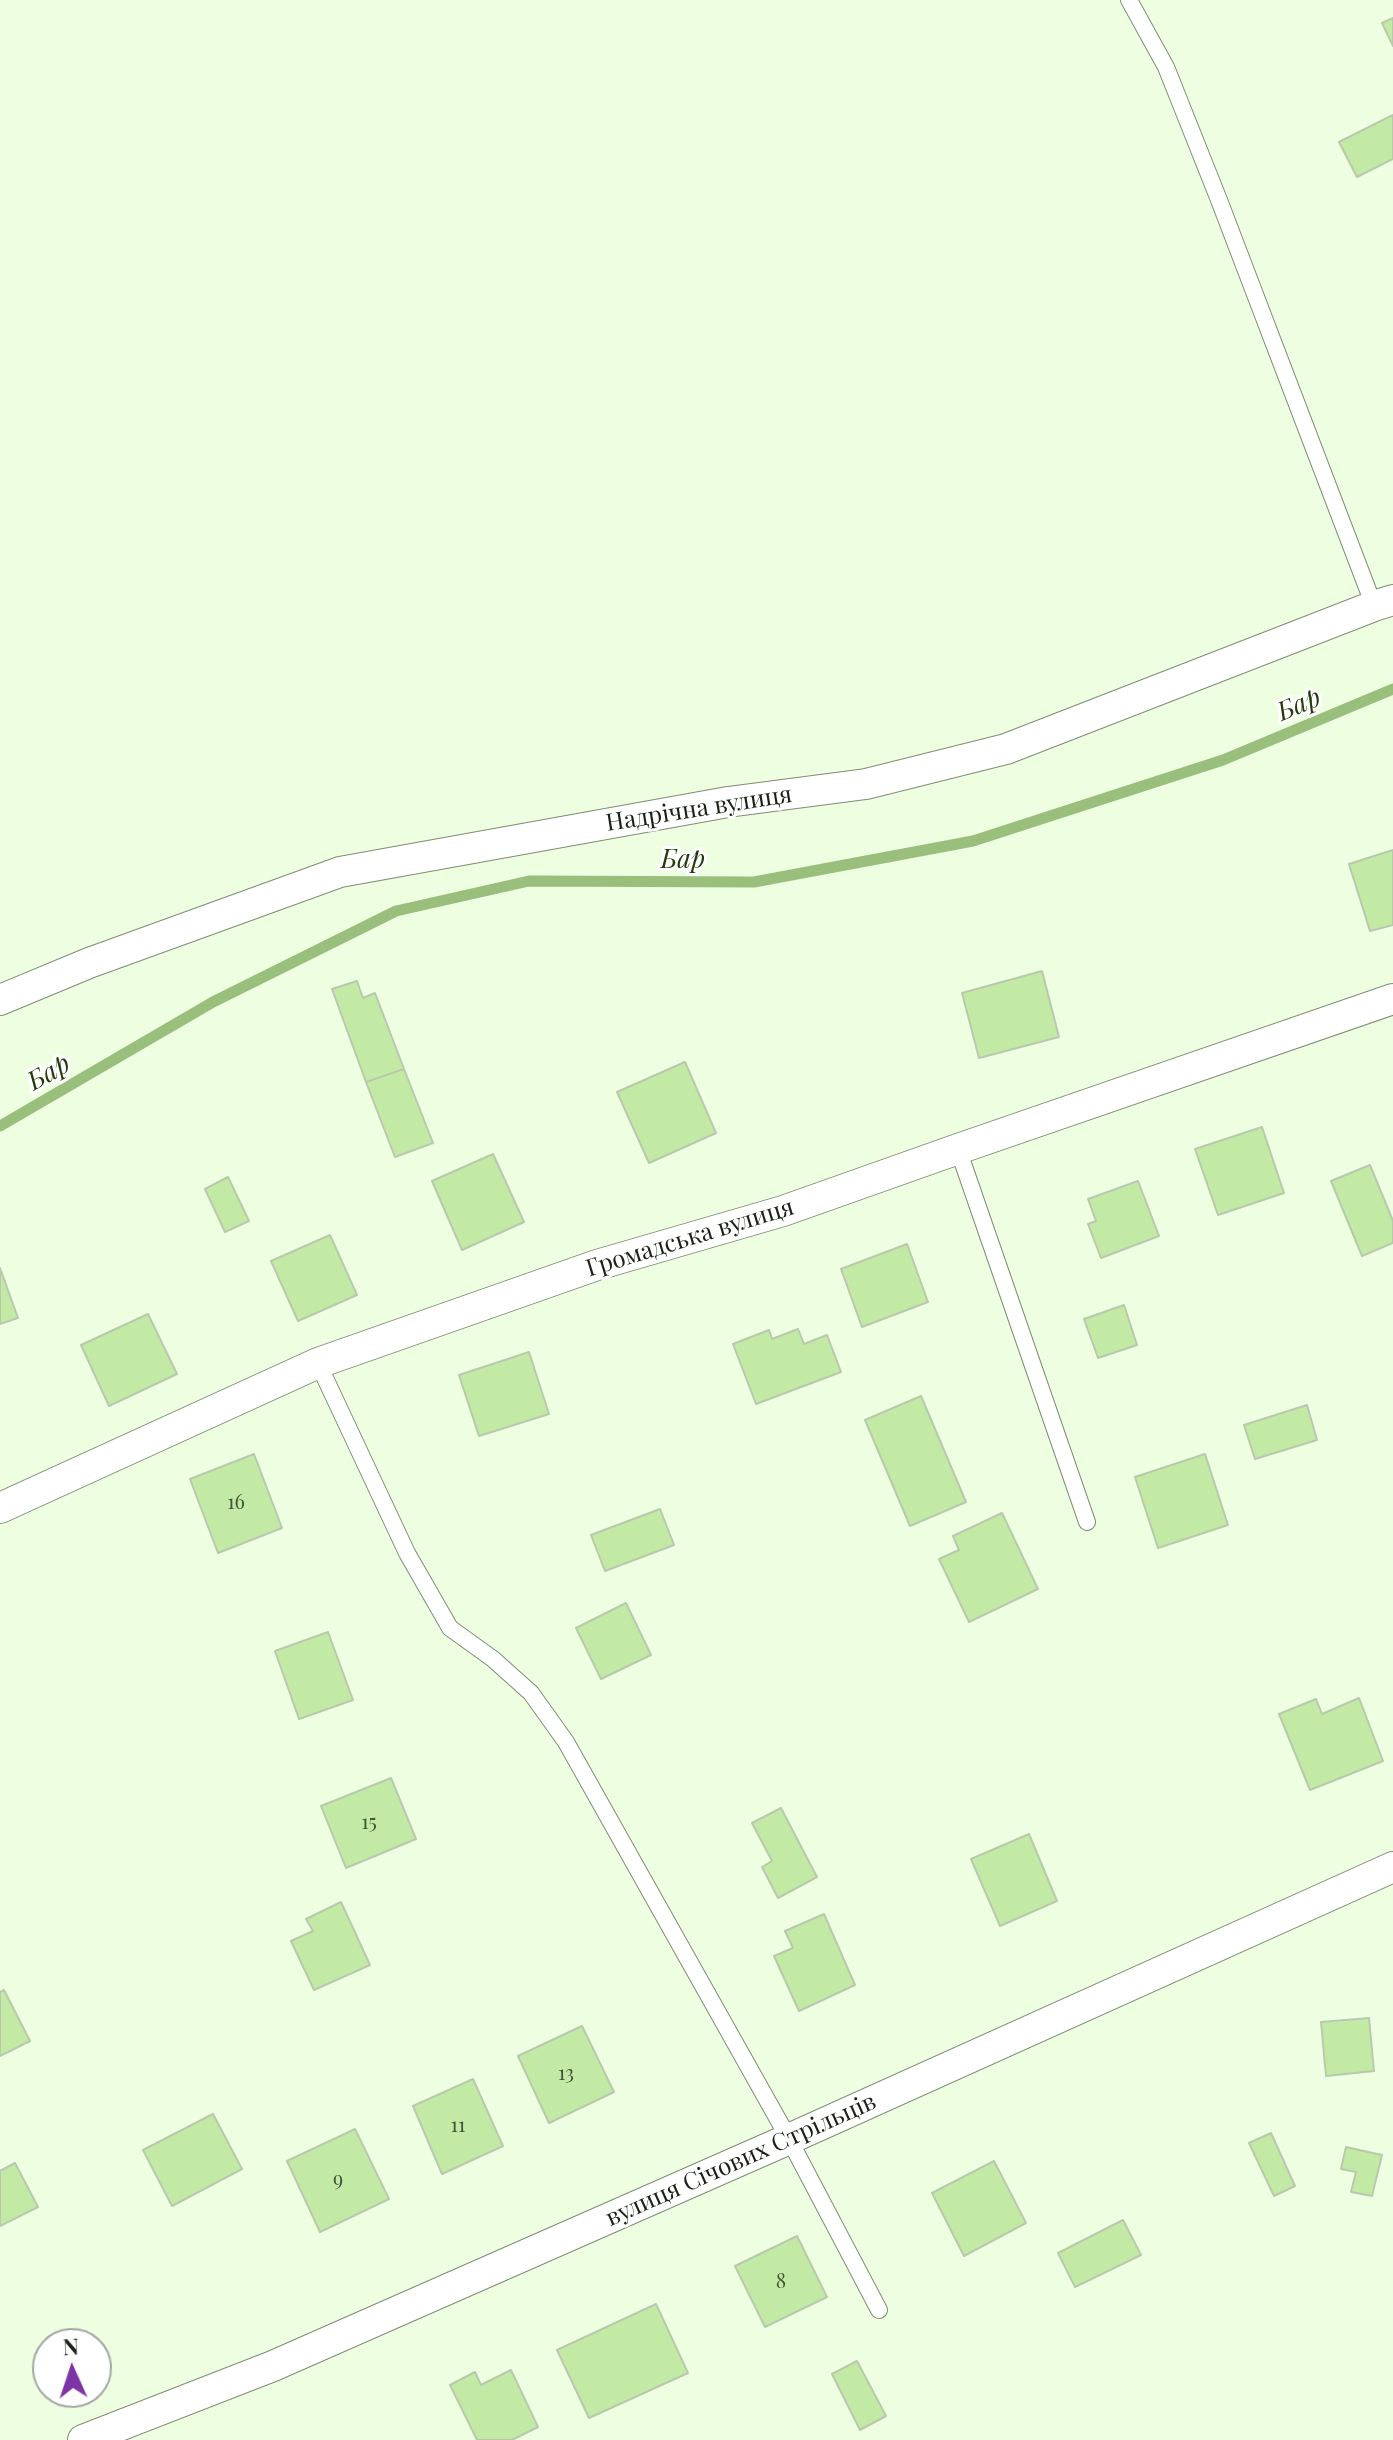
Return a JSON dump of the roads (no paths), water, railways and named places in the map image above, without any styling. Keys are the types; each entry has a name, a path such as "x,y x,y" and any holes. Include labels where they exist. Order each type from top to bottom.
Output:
{"street":[{"name":"Надрічна вулиця","path":"0,1000 89,963 340,872 728,802 866,784 1006,749 1383,603"},
{"name":"Громадська вулиця","path":"0,1508 318,1363 597,1265 783,1211 1393,999"},
{"name":"вулиця Січових Стрільців","path":"83,2440 273,2366 789,2139 1393,1867"}],"lane":[{"path":"1129,0 1172,82 1383,603"},
{"path":"958,1149 1087,1522"},
{"path":"318,1363 407,1553 450,1628 493,1659 531,1693 566,1742 789,2139 879,2310"}],"waterway":[{"name":"Бар","path":"0,1126 213,1002 396,911 529,881 754,882 973,841 1223,760 1393,689"}]}
